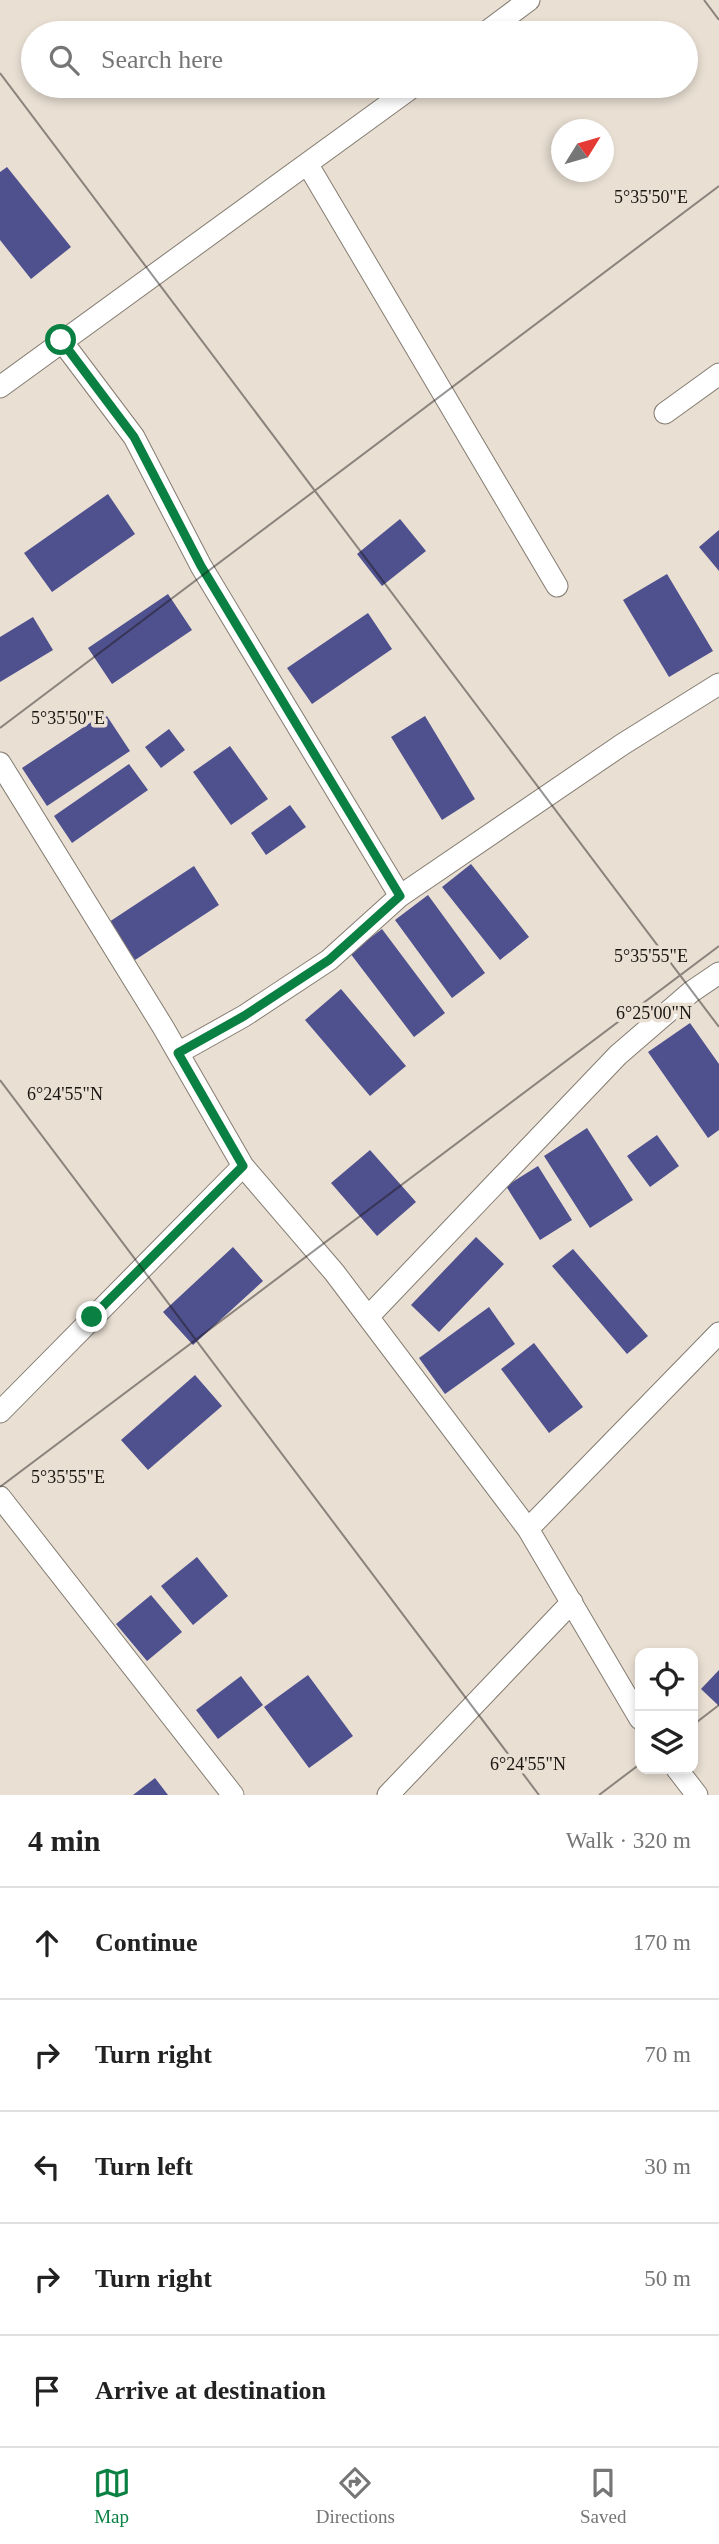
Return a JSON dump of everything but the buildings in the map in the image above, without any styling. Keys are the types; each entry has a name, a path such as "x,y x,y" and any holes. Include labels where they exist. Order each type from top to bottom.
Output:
{"street":[{"path":"501,21 529,0"},
{"path":"0,387 61,340 398,98"},
{"path":"308,165 557,586"},
{"path":"61,340 134,437 201,566 400,896"},
{"path":"666,414 719,374"},
{"path":"178,1053 244,1016 329,960 400,896 623,744 719,684"},
{"path":"0,763 178,1053 243,1166 368,1317 528,1529 635,1711"},
{"path":"368,1317 618,1055 691,992 719,973"},
{"path":"0,1412 243,1166"},
{"path":"528,1529 719,1333"},
{"path":"0,1497 233,1795"},
{"path":"388,1795 572,1602"},
{"path":"681,1774 698,1795"}],"route":[{"path":"61,340 134,437 201,566 332,788 400,896 329,960 244,1016 178,1053 243,1166 92,1317"}]}
